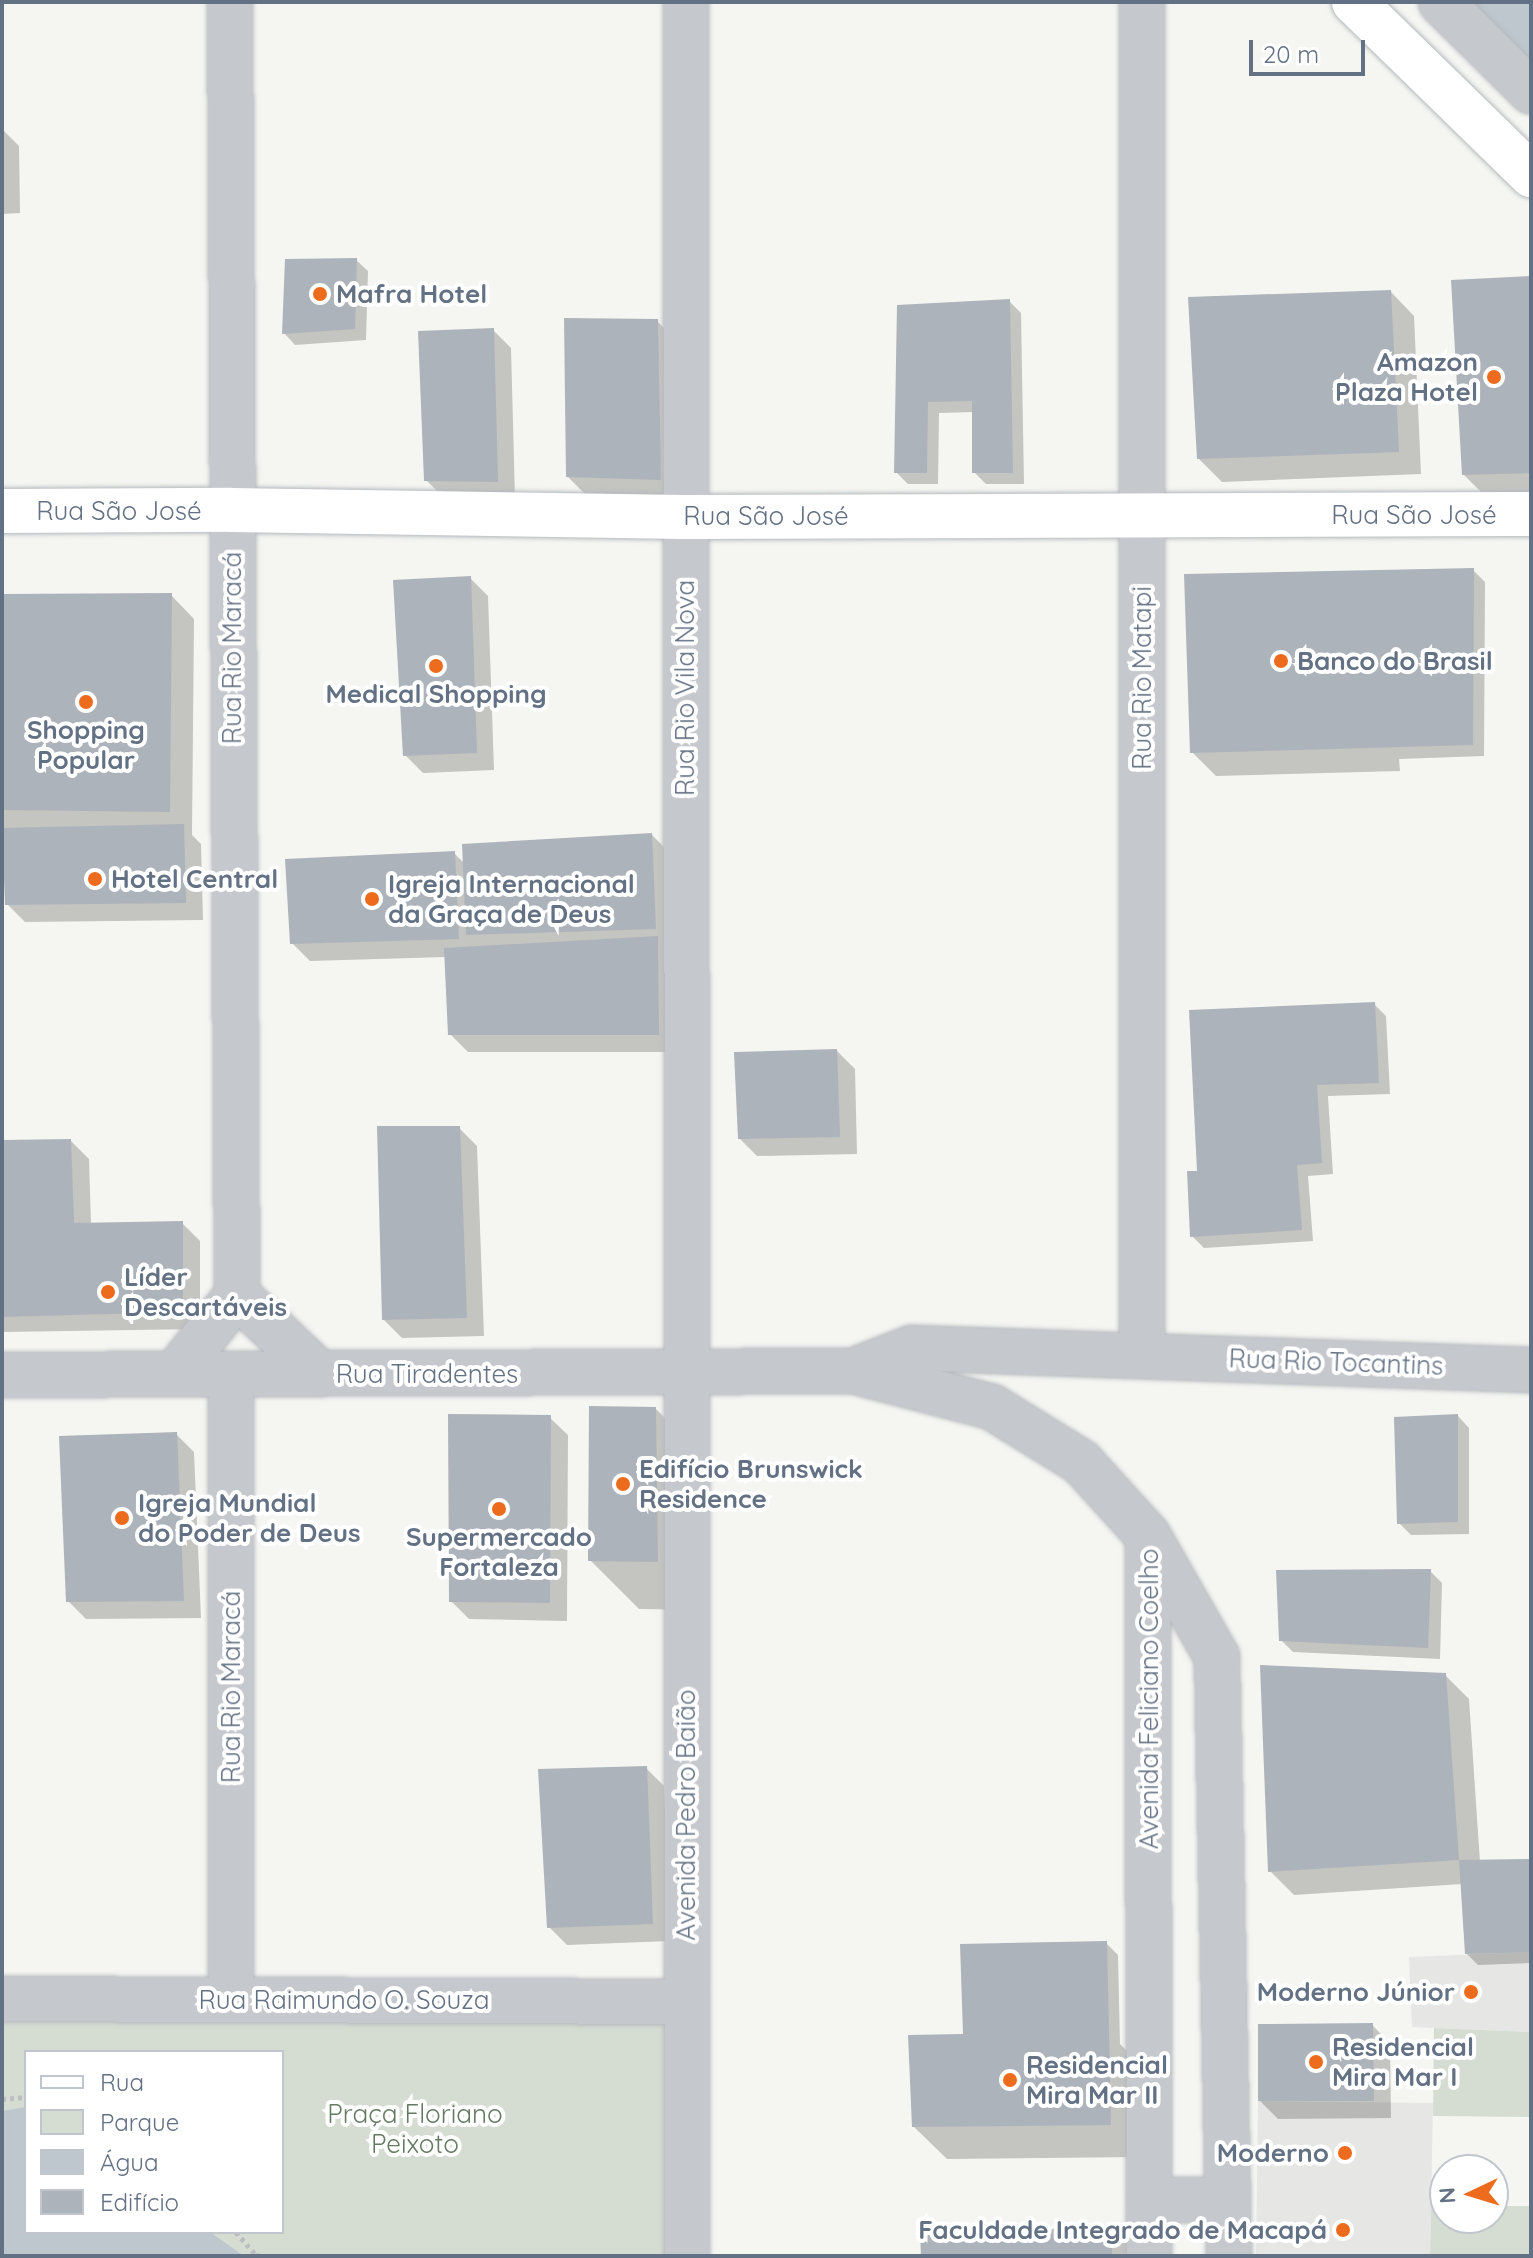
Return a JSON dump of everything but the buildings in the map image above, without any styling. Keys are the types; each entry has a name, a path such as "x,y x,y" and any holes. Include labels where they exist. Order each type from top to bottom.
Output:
{"main road":[{"path":"1354,2 1531,175"},
{"name":"Rua São José","path":"2,511 231,510 684,517 1531,514"}],"street":[{"name":"Rua Rio Maracá","path":"230,2 237,1295"},
{"name":"Rua Rio Vila Nova","path":"686,2 686,1373"},
{"name":"Rua Rio Matapi","path":"1142,2 1142,1353"},
{"path":"1441,2 1531,91"},
{"path":"175,1374 237,1295 320,1374"},
{"name":"Rua Tiradentes","path":"853,1371 912,1348 1142,1353"},
{"name":"Rua Rio Tocantins","path":"1142,1353 1531,1370"},
{"name":"Rua Tiradentes","path":"2,1375 853,1371 992,1407 1081,1462 1148,1536"},
{"name":"Avenida Pedro Baião","path":"686,1373 687,2256"},
{"name":"Rua Rio Maracá","path":"231,1374 231,2000"},
{"name":"Avenida Feliciano Coelho","path":"1148,1536 1217,1657 1229,2256"},
{"name":"Avenida Feliciano Coelho","path":"1148,1536 1149,2256"},
{"name":"Rua Raimundo O. Souza","path":"2,1999 687,2002"},
{"path":"1149,2200 1228,2200"}],"path":[{"path":"2,2099 24,2097"},
{"path":"238,2234 256,2255 264,2256"}],"shaded area":[{"name":"Moderno Júnior","path":"1531,1952 1531,2032 1412,2027 1409,1957"},
{"path":"1258,2101 1433,2103 1432,2154 1429,2154 1430,2256 1256,2256"}],"green space":[{"name":"Praça Floriano Peixoto","path":"2,1999 687,2002 687,2256 2,2256"},
{"path":"1434,2028 1531,2032 1531,2117 1433,2116"},
{"path":"1509,2206 1531,2206 1531,2256 1430,2256 1430,2234 1509,2234"}],"water":[{"path":"1468,2 1531,2 1531,64"},
{"path":"24,2107 24,2234 213,2234 244,2256 2,2256 2,2111"}],"place":[{"name":"Mafra Hotel","path":"320,294"},
{"name":"Amazon Plaza Hotel","path":"1494,377"},
{"name":"Banco do Brasil","path":"1281,661"},
{"name":"Medical Shopping","path":"436,666"},
{"name":"Shopping Popular","path":"86,702"},
{"name":"Hotel Central","path":"95,879"},
{"name":"Igreja Internacional da Graça de Deus","path":"372,899"},
{"name":"Líder Descartáveis","path":"108,1292"},
{"name":"Edifício Brunswick Residence","path":"623,1484"},
{"name":"Supermercado Fortaleza","path":"499,1509"},
{"name":"Igreja Mundial do Poder de Deus","path":"122,1518"},
{"name":"Moderno Júnior","path":"1471,1992"},
{"name":"Residencial Mira Mar I","path":"1316,2062"},
{"name":"Residencial Mira Mar II","path":"1010,2080"},
{"name":"Moderno","path":"1345,2153"},
{"name":"Faculdade Integrado de Macapá","path":"1343,2230"}]}
